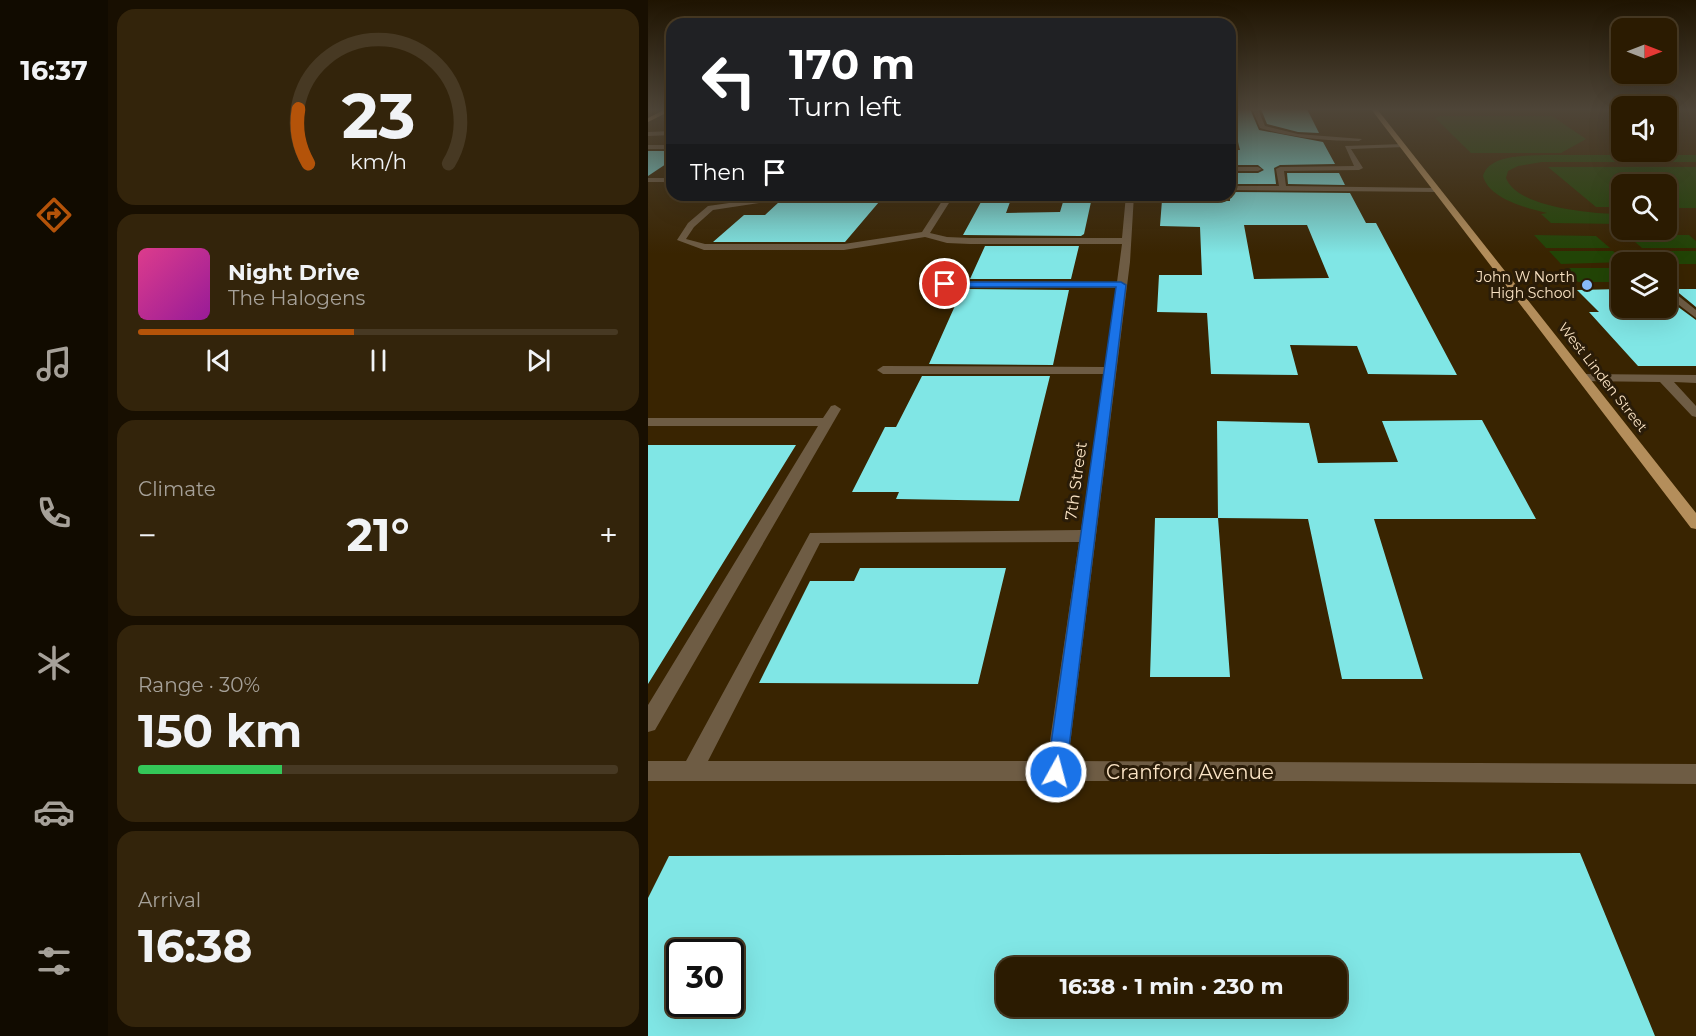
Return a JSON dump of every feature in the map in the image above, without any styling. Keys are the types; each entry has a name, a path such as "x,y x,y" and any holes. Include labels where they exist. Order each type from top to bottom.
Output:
{"main road":[{"name":"West Linden Street","path":"1412,157 1696,524"}],"street":[{"path":"1283,189 1280,169 1359,168 1353,157"},
{"path":"1236,169 1258,169"},
{"path":"648,180 666,181"},
{"path":"1236,188 1437,189"},
{"path":"757,201 711,208 691,225 681,240 704,247 844,248 925,234 947,240 970,241 1126,242"},
{"path":"925,234 946,201"},
{"name":"7th Street","path":"1056,772 1121,285 1129,201"},
{"path":"945,284 1121,285"},
{"path":"1677,299 1696,315"},
{"path":"883,370 1109,371"},
{"path":"1583,378 1696,379"},
{"path":"1664,379 1696,413"},
{"path":"648,422 831,415 648,723"},
{"path":"692,771 815,537 1087,536"},
{"name":"Cranford Avenue","path":"649,773 692,771 1696,774"}],"green space":[{"path":"1512,157 1611,157 1611,162 1542,162 1518,166 1508,171 1506,178 1513,188 1540,203 1576,211 1611,214 1611,224 1551,223 1541,214 1547,213 1520,205 1501,196 1493,191 1483,176 1487,169 1500,160"},
{"path":"1677,157 1696,157 1696,162 1677,162"},
{"path":"1548,167 1696,167 1696,208 1677,208 1677,174 1611,174 1611,207 1596,207"},
{"path":"1534,235 1596,236 1610,248 1546,248"},
{"path":"1677,235 1689,235 1696,241 1696,248 1642,248 1633,240 1677,240"},
{"path":"1549,251 1614,252 1611,252 1611,262 1561,264"},
{"path":"1696,251 1696,264 1677,264 1677,252 1648,252"},
{"path":"1565,268 1611,268 1611,282 1578,282"}],"building":[{"path":"648,157 666,157 666,164 648,176"},
{"path":"1236,157 1331,157 1335,164 1280,165 1274,168 1276,184 1236,184 1236,173 1258,173 1264,170 1258,165 1236,165"},
{"path":"1287,173 1339,173 1345,185 1288,184"},
{"path":"1236,192 1350,193 1366,223 1376,223 1457,375 1368,374 1357,346 1290,345 1298,375 1211,374 1207,313 1157,312 1159,275 1202,275 1200,227 1160,226 1162,201 1236,201","holes":["1244,225 1307,225 1329,278 1254,279"]},
{"path":"779,202 879,202 845,242 713,242 744,215 765,215"},
{"path":"981,202 1010,202 1006,213 1060,212 1063,202 1091,202 1084,234 1081,236 963,235"},
{"path":"985,246 1079,246 1071,279 970,279"},
{"path":"1611,289 1611,318 1677,318 1677,306 1696,320 1696,366 1638,366 1589,312 1599,312 1577,290"},
{"path":"1677,289 1696,289 1696,307 1677,291"},
{"path":"962,290 1069,290 1053,365 929,364"},
{"path":"922,376 1050,376 1019,501 896,499 899,492 852,492 885,427 896,427"},
{"path":"1482,420 1536,519 1374,519 1423,679 1342,679 1308,519 1218,518 1217,421 1309,423 1318,463 1398,462 1382,421"},
{"path":"648,445 796,445 648,684"},
{"path":"1155,518 1218,518 1230,677 1150,677"},
{"path":"860,568 1006,568 978,684 759,683 810,581 854,581"},
{"path":"1580,853 1655,1036 648,1036 648,898 669,856"}],"place":[{"name":"John W North High School","path":"1587,285"}],"route":[{"path":"945,284 1121,285 1056,772"}]}
